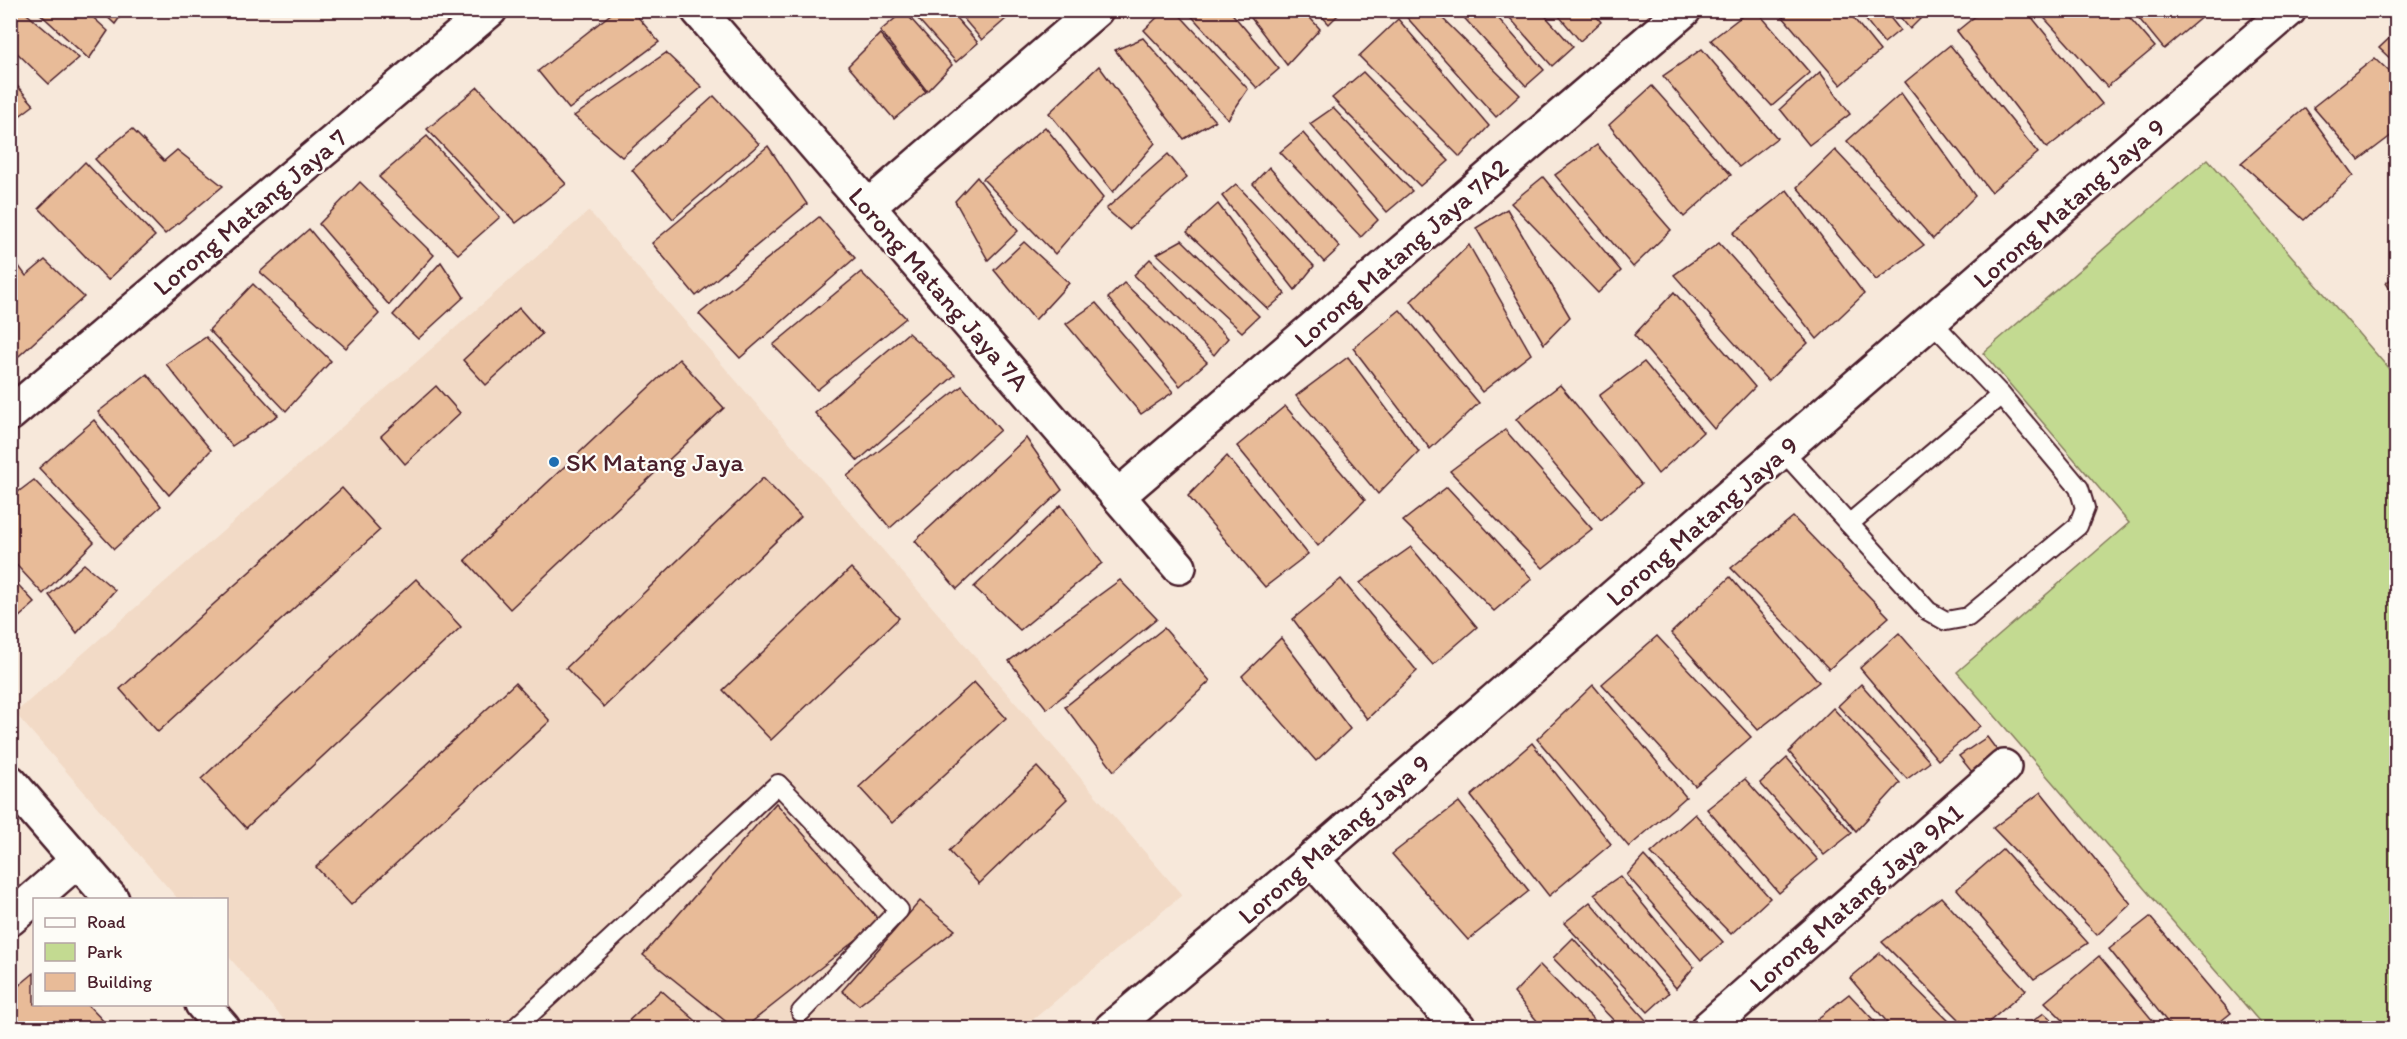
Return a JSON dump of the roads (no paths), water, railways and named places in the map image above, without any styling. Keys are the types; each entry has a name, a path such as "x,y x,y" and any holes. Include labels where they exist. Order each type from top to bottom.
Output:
{"street":[{"name":"Lorong Matang Jaya 7","path":"10,414 490,10"},
{"name":"Lorong Matang Jaya 7A","path":"698,10 1179,567"},
{"path":"868,207 1096,10"},
{"name":"Lorong Matang Jaya 7A2","path":"1118,496 1684,10"},
{"name":"Lorong Matang Jaya 9","path":"1112,1029 1783,451 2289,10"},
{"name":"Lorong Matang Jaya 9A1","path":"1708,1029 2004,767"},
{"path":"10,782 110,898"},
{"path":"1312,858 1459,1029"},
{"path":"34,898 78,860"},
{"path":"10,919 33,899"},
{"path":"203,1006 223,1029"}],"lane":[{"path":"1783,451 1928,611 1946,621 1968,617 2078,526 2085,508 2079,488 2001,395 1932,322"},
{"path":"1849,524 2001,395"},
{"path":"514,1029 778,784 898,910 801,1012"}],"place":[{"name":"SK Matang Jaya","path":"554,462"}]}
